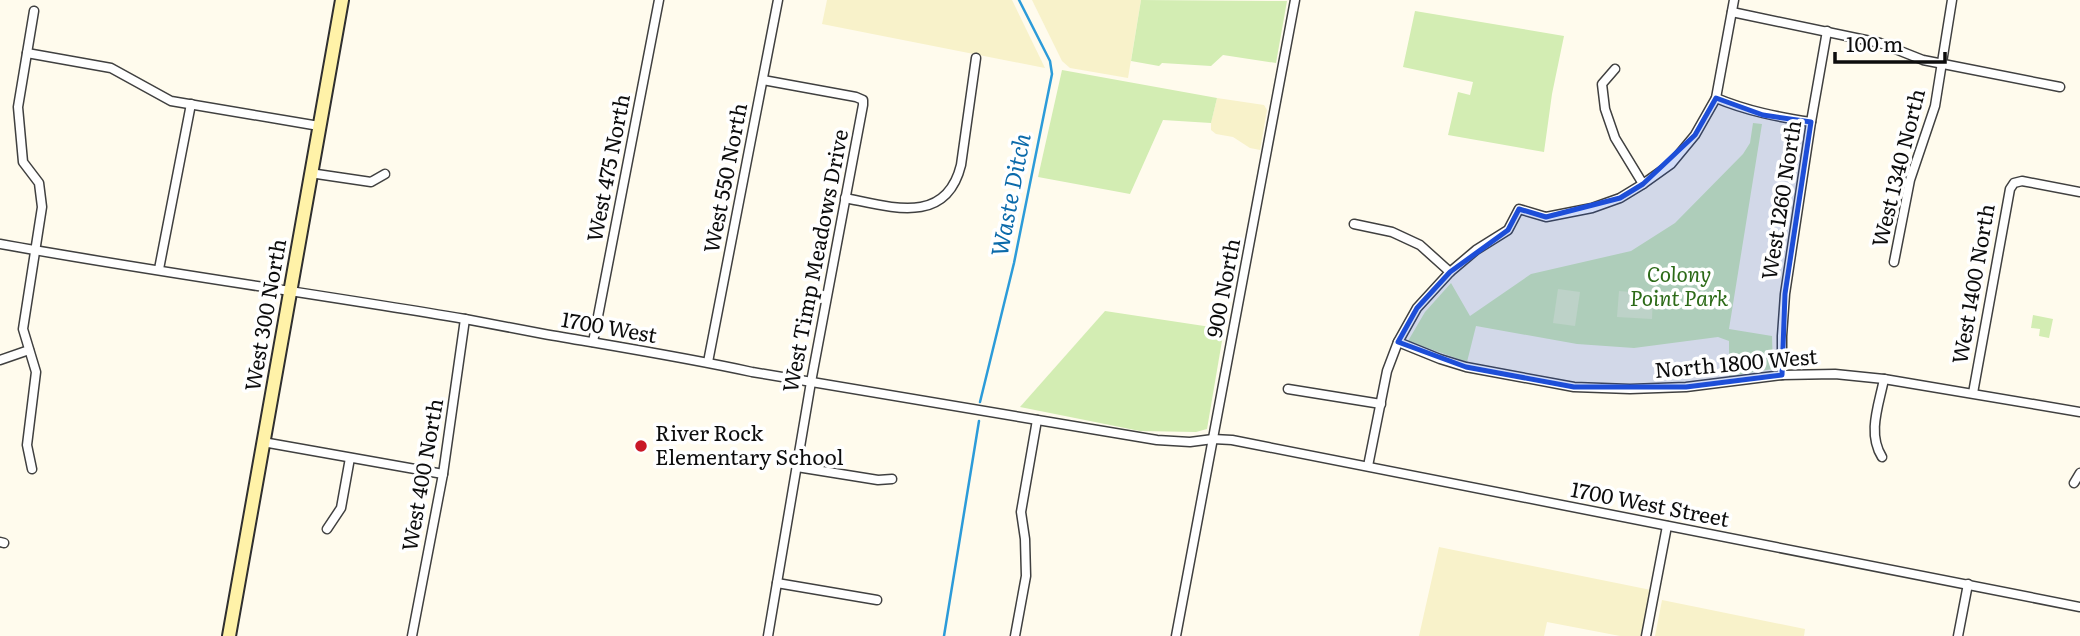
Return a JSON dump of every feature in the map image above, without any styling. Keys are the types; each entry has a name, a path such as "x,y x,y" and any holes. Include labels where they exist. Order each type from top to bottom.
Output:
{"street":[{"name":"West 300 North","path":"229,636 342,0"},
{"name":"West 475 North","path":"593,342 659,0"},
{"name":"West 550 North","path":"708,362 778,0"},
{"name":"900 North","path":"1176,636 1295,0"},
{"path":"1368,466 1388,371 1398,342 1417,308 1450,272 1476,250 1508,230 1519,209 1546,217 1591,208 1619,198 1671,164 1695,135 1716,98 1734,0"},
{"name":"West 1340 North","path":"1894,262 1910,180 1935,106 1952,0"},
{"path":"32,469 27,445 36,372 23,328 42,207 39,183 23,162 18,107 34,11"},
{"path":"1732,12 1880,43 1923,60 2060,87"},
{"name":"West 1260 North","path":"1782,375 1785,294 1828,31"},
{"path":"27,53 111,68 172,101 319,126"},
{"path":"845,198 906,209 924,207 942,198 958,176 976,58"},
{"path":"1615,69 1602,84 1605,109 1615,138 1643,184"},
{"name":"West Timp Meadows Drive","path":"763,80 863,100 768,636"},
{"path":"1716,98 1763,115 1811,122"},
{"path":"159,270 191,104"},
{"path":"310,173 371,182 384,174"},
{"name":"West 1400 North","path":"1973,393 2007,198 2014,183 2022,181 2080,192"},
{"path":"1354,224 1392,232 1420,245 1450,272"},
{"name":"1700 West","path":"0,244 465,319 811,382 1157,440 1190,442 1213,439"},
{"name":"West 400 North","path":"412,636 443,474 465,319"},
{"name":"North 1800 West","path":"1398,342 1466,367 1574,387 1686,387 1782,375 1835,374 1884,379 2080,412"},
{"path":"0,360 29,350"},
{"path":"1882,457 1875,445 1874,430 1884,379"},
{"path":"1288,389 1381,404"},
{"path":"1015,636 1026,576 1021,512 1037,420"},
{"name":"1700 West Street","path":"1213,439 1232,440 1368,466 2080,607"},
{"path":"263,442 443,474"},
{"path":"327,529 341,508 350,458"},
{"path":"797,467 878,480 892,479"},
{"path":"2074,483 2080,474"},
{"path":"1646,636 1667,526"},
{"path":"777,583 877,600"},
{"path":"1958,636 1968,584"}],"highlighted area":[{"path":"1716,98 1763,115 1811,122 1785,294 1782,375 1686,387 1574,387 1466,367 1398,342 1417,308 1450,272 1508,230 1519,209 1546,217 1620,198 1643,184 1695,135"}],"shaded area":[{"path":"827,0 1012,0 1045,68 822,24"},
{"path":"1032,0 1141,0 1128,78 1070,68 1062,61"},
{"path":"1217,98 1264,105 1267,110 1260,150 1211,130"},
{"path":"1439,547 1651,590 1642,636 1620,636 1547,622 1544,636 1419,636"},
{"path":"1662,600 1805,629 1804,636 1655,636"}],"green space":[{"path":"1141,0 1287,1 1276,63 1223,55 1211,66 1162,63 1159,66 1131,61"},
{"path":"1415,11 1564,36 1544,152 1448,135 1458,92 1470,95 1473,82 1403,67"},
{"path":"1062,70 1217,98 1211,123 1163,120 1130,194 1038,177"},
{"name":"Colony Point Park","path":"1753,123 1762,124 1729,329 1772,336 1773,369 1729,376 1729,341 1718,337 1634,348 1577,344 1476,326 1467,362 1408,341 1425,312 1451,283 1470,316 1531,274 1631,251 1675,223 1743,154 1750,143"},
{"path":"1558,289 1580,292 1575,326 1553,323"},
{"path":"1619,291 1653,294 1652,319 1617,317"},
{"path":"1105,311 1224,329 1207,429 1196,432 1140,431 1020,407"},
{"path":"2033,315 2053,319 2049,338 2039,336 2040,329 2031,328"}],"waterway":[{"name":"Waste Ditch","path":"980,402 1014,263 1052,74 1050,61 1019,0"},
{"name":"Waste Ditch","path":"944,636 979,421"}],"place":[{"name":"River Rock Elementary School","path":"641,446"}]}
